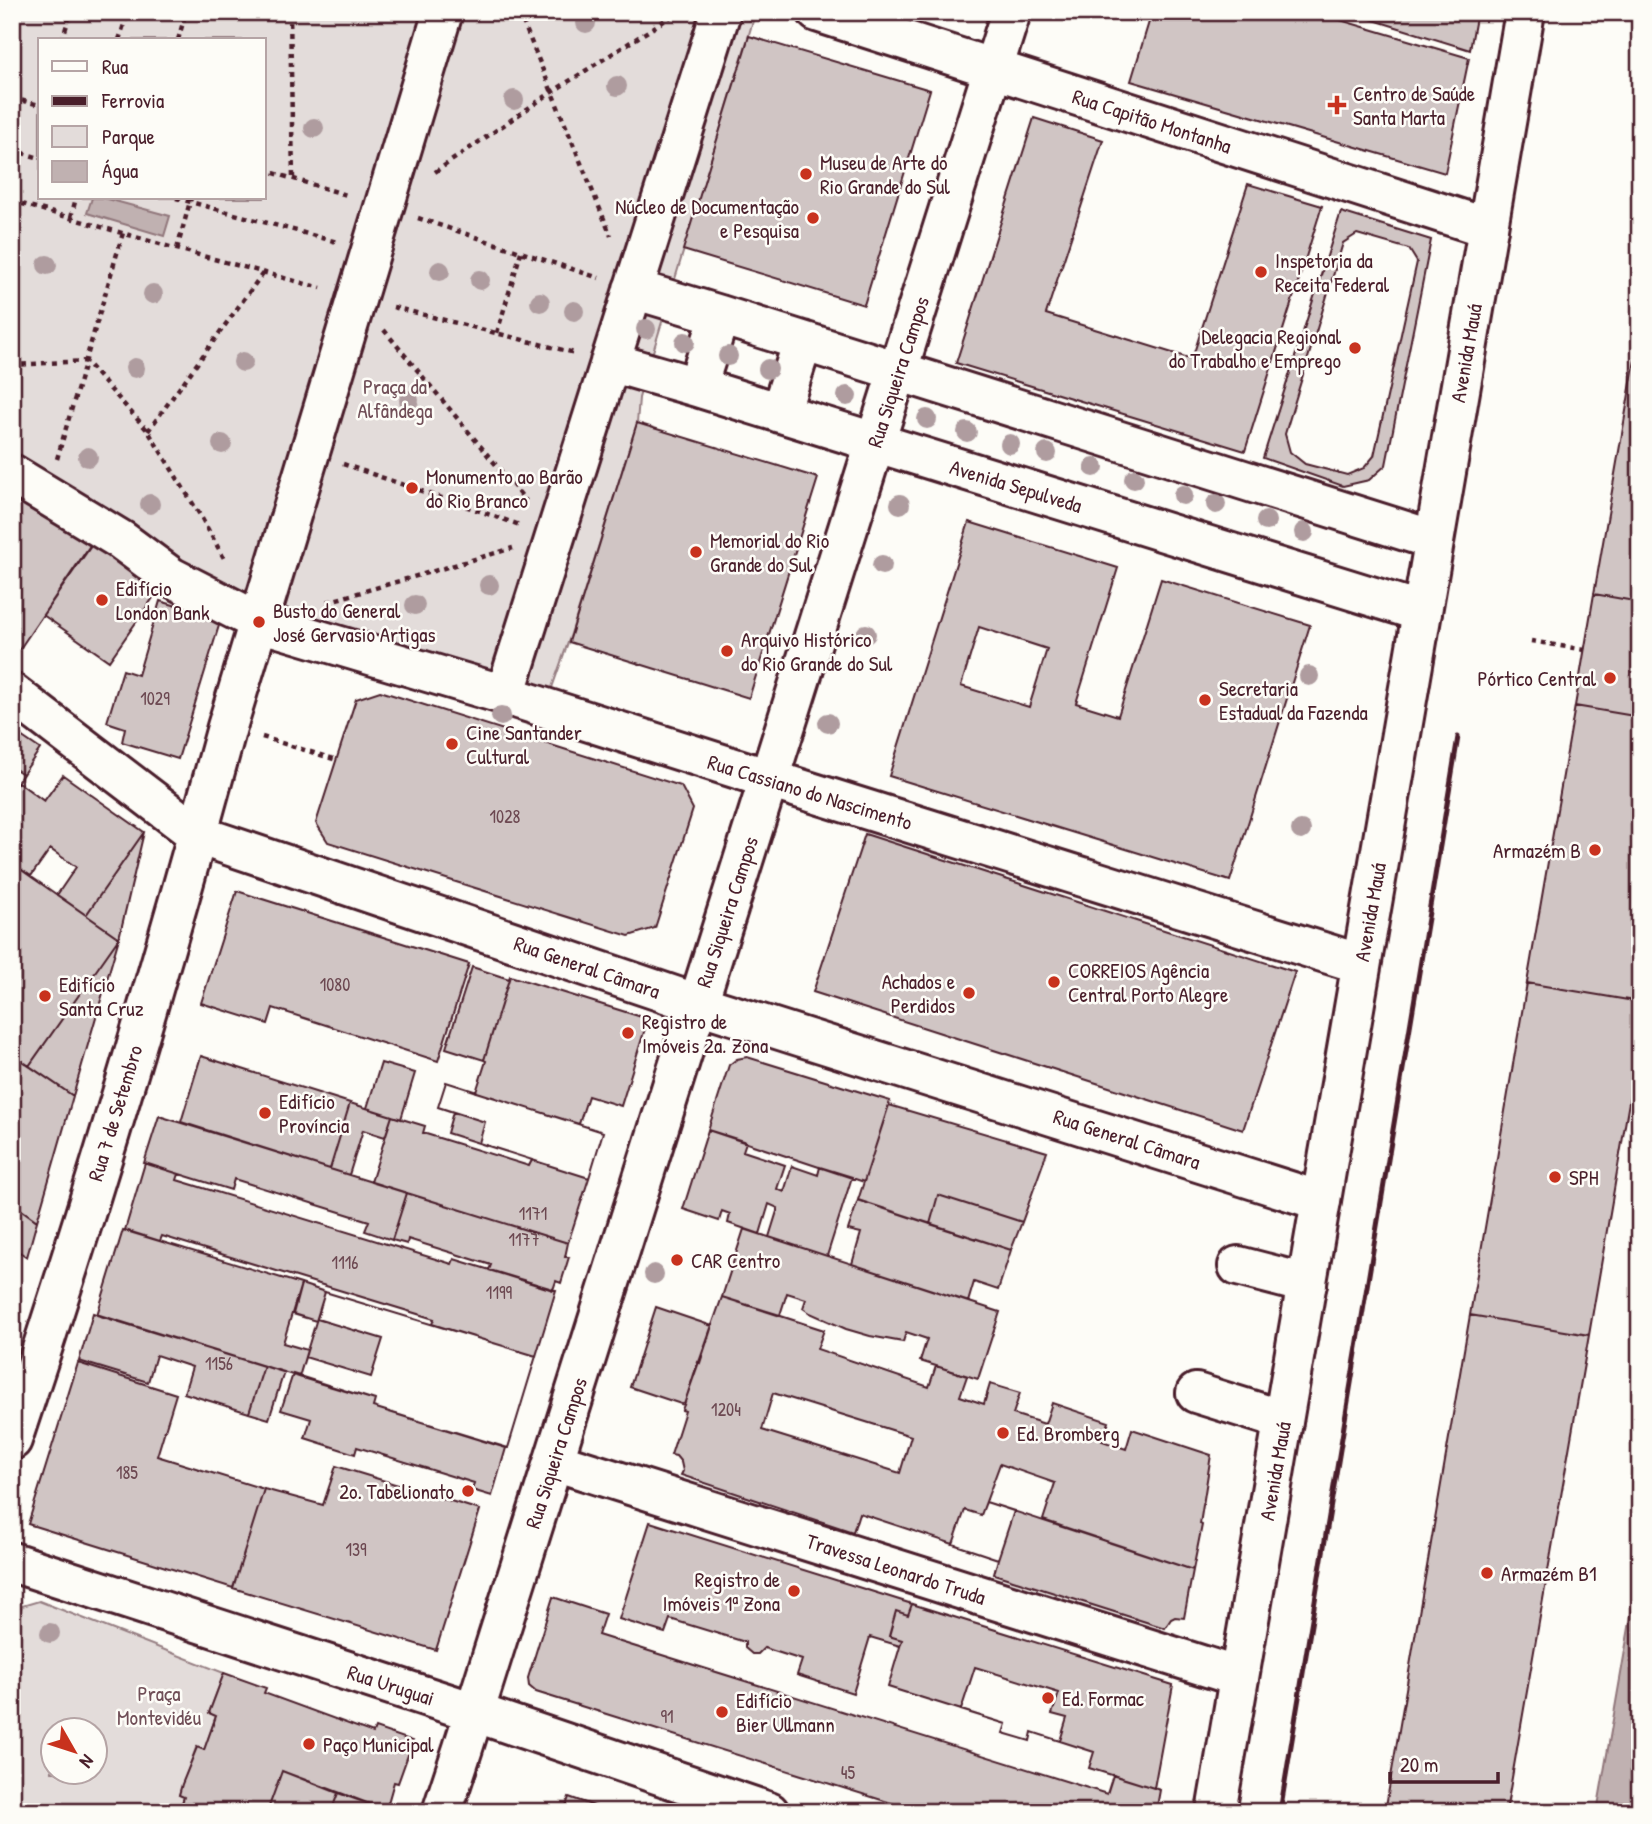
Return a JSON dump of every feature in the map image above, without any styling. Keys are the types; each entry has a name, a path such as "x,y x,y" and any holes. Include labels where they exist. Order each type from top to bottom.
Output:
{"street":[{"path":"12,474 121,540 171,577 259,622 443,12"},
{"path":"505,695 721,12"},
{"name":"Rua Capitão Montanha","path":"817,12 1488,228"},
{"name":"Rua Siqueira Campos","path":"442,1812 1011,12"},
{"name":"Avenida Mauá","path":"1216,1812 1525,12"},
{"path":"633,289 1434,540"},
{"path":"697,387 720,315"},
{"path":"780,413 803,341"},
{"name":"Avenida Sepulveda","path":"610,362 1422,612"},
{"name":"Rua Cassiano do Nascimento","path":"259,622 505,695 1362,964"},
{"name":"Rua 7 de Setembro","path":"12,1440 73,1253 259,622"},
{"name":"Rua General Câmara","path":"12,693 198,835 698,1004 1321,1201"},
{"path":"1238,1266 1307,1284"},
{"path":"1196,1392 1283,1420"},
{"name":"Travessa Leonardo Truda","path":"554,1461 1239,1677"},
{"name":"Rua Uruguai","path":"12,1562 769,1812"}],"path":[{"path":"63,38 71,12"},
{"path":"120,38 128,12"},
{"path":"179,38 186,12"},
{"path":"290,12 293,178"},
{"path":"519,12 633,289"},
{"path":"384,206 552,92 678,12"},
{"path":"12,98 38,104"},
{"path":"12,150 38,157"},
{"path":"266,171 384,206 633,289"},
{"path":"71,217 75,200"},
{"path":"177,248 191,200 371,251"},
{"path":"12,216 14,201 263,273 610,362"},
{"path":"46,494 123,233"},
{"path":"497,333 521,252"},
{"path":"148,431 263,273"},
{"path":"357,298 554,537"},
{"path":"12,365 85,361"},
{"path":"85,361 148,431 200,514 226,562"},
{"path":"310,453 554,537"},
{"path":"325,602 554,537"},
{"path":"1531,641 1585,650"},
{"path":"227,727 337,760"}],"green space":[{"name":"Praça da Alfândega","path":"12,12 727,12 753,21 639,398 637,423 549,696 259,622 12,489"},
{"name":"Praça Montevidéu","path":"39,1601 224,1673 209,1713 216,1716 204,1750 196,1748 179,1795 184,1797 179,1812 12,1812 12,1634 22,1606"}],"water":[{"path":"91,200 111,200 170,216 164,236 87,213"},
{"path":"1640,1564 1640,1812 1597,1812"}],"building":[{"path":"949,12 971,12 969,18"},
{"name":"Centro de Saúde Santa Marta","path":"1152,12 1313,12 1469,58 1445,173 1131,81"},
{"path":"1348,12 1477,12 1470,50"},
{"name":"Museu de Arte do Rio Grande do Sul","path":"749,36 930,90 864,305 683,250"},
{"name":"Inspetoria da Receita Federal","path":"1034,118 1103,140 1046,314 1192,359 1248,184 1322,206 1245,451 956,363"},
{"name":"Delegacia Regional do Trabalho e Emprego","path":"1341,212 1431,240 1386,465 1369,480 1343,486 1263,458"},
{"name":"Delegacia Regional do Trabalho e Emprego","path":"1357,234 1409,249 1417,262 1374,456 1364,468 1347,475 1305,464 1290,452 1285,434 1343,243"},
{"path":"1637,348 1640,349 1640,602 1594,594"},
{"name":"Memorial do Rio Grande do Sul","path":"637,423 818,478 749,698 569,642"},
{"path":"12,490 95,538 17,653 12,650"},
{"name":"Secretaria Estadual da Fazenda","path":"969,522 1118,568 1076,703 1118,716 1161,579 1310,625 1230,881 889,776","holes":["979,627 1047,649 1029,707 961,686"]},
{"name":"Edifício London Bank","path":"96,539 162,585 109,661 43,615"},
{"name":"Pórtico Central","path":"1594,594 1640,602 1640,717 1575,706"},
{"path":"160,601 221,619 178,759 122,742 125,728 107,722 123,670 138,675"},
{"path":"380,691 681,786 693,809 655,928 629,936 328,842 316,823 356,699"},
{"name":"Armazém B","path":"1575,706 1640,717 1640,1002 1527,983"},
{"path":"12,730 40,749 12,790"},
{"path":"12,767 23,774 12,790"},
{"path":"63,775 144,832 86,915 57,895 76,867 50,849 31,876 12,863 12,790 18,782 44,801"},
{"path":"144,832 119,938 86,915"},
{"name":"CORREIOS Agência Central Porto Alegre","path":"865,834 1295,972 1243,1130 813,992"},
{"name":"Edifício Santa Cruz","path":"20,869 119,938 29,1066 12,1054 12,880"},
{"path":"237,891 469,964 438,1061 273,1008 268,1024 201,1003"},
{"path":"119,938 73,1096 29,1066"},
{"path":"472,967 509,979 484,1060 446,1048"},
{"path":"510,976 648,1019 621,1106 588,1096 579,1124 476,1092"},
{"name":"SPH","path":"1527,983 1640,1002 1640,1038 1589,1335 1470,1315"},
{"path":"12,1054 73,1096 37,1221 12,1203"},
{"name":"Edifício Província","path":"201,1056 350,1103 330,1169 181,1122"},
{"path":"747,1057 890,1101 864,1182 708,1130 729,1065 737,1059"},
{"path":"381,1063 415,1073 401,1119 367,1108"},
{"path":"446,1082 603,1132 589,1178 447,1133 453,1112 438,1107"},
{"path":"446,1082 603,1132 589,1178 479,1143 485,1122 438,1107"},
{"path":"350,1103 392,1116 385,1137 363,1130 349,1175 330,1169"},
{"path":"889,1105 1047,1152 1022,1222 938,1195 930,1224 858,1200"},
{"path":"159,1116 407,1193 392,1240 365,1231 369,1221 234,1179 231,1190 144,1163"},
{"path":"392,1116 425,1126 423,1133 529,1166 532,1160 589,1178 568,1243 371,1182"},
{"path":"708,1130 746,1142 743,1151 785,1165 777,1189 784,1192 792,1166 818,1175 820,1167 852,1177 827,1256 769,1237 778,1208 769,1204 760,1234 728,1223 730,1214 722,1211 719,1221 683,1209"},
{"path":"145,1163 179,1174 177,1180 452,1264 454,1259 556,1290 536,1356 432,1324 434,1319 162,1236 160,1241 125,1230"},
{"path":"407,1193 568,1243 565,1257 569,1257 561,1283 556,1281 553,1290 489,1270 491,1265 408,1239 407,1244 392,1240"},
{"path":"938,1195 1022,1222 1011,1250 930,1224"},
{"path":"858,1200 1011,1250 998,1290 974,1282 968,1302 852,1264 861,1233 848,1230"},
{"path":"12,1203 37,1221 27,1257 12,1247"},
{"path":"12,1203 19,1208 12,1218"},
{"path":"744,1229 1000,1312 978,1379 920,1361 927,1339 906,1332 903,1342 846,1329 803,1308 806,1299 787,1293 780,1315 722,1297"},
{"path":"123,1230 301,1284 283,1343 307,1350 299,1377 97,1315"},
{"path":"301,1284 325,1292 316,1321 293,1314"},
{"path":"325,1292 536,1356 508,1448 373,1407 375,1400 299,1377"},
{"path":"325,1292 536,1356 508,1448 373,1407 375,1400 299,1377 305,1357 371,1377 383,1339 317,1319"},
{"name":"Ed. Bromberg","path":"722,1297 824,1330 817,1349 929,1387 936,1366 967,1376 960,1396 984,1404 990,1384 1020,1393 1013,1414 1045,1424 1052,1403 1109,1422 1102,1441 1126,1449 1132,1429 1211,1455 1193,1570 1043,1520 1055,1483 1000,1464 981,1515 965,1510 953,1544 859,1513 853,1532 681,1475 681,1462 671,1455 685,1411 682,1410","holes":["773,1393 911,1436 900,1473 762,1430"]},
{"path":"656,1307 712,1326 684,1405 630,1387"},
{"path":"93,1313 264,1366 249,1413 184,1393 192,1367 156,1355 148,1382 79,1361"},
{"name":"Armazém B1","path":"1470,1315 1589,1335 1506,1812 1385,1812"},
{"path":"78,1363 176,1394 157,1456 264,1489 233,1588 28,1524"},
{"path":"264,1366 284,1372 269,1419 249,1413"},
{"path":"293,1374 375,1400 373,1407 506,1448 492,1496 472,1490 474,1483 357,1447 355,1454 305,1438 311,1419 281,1410"},
{"path":"336,1466 480,1510 436,1650 233,1588 264,1489 323,1505"},
{"path":"986,1502 1193,1570 1184,1618 1171,1619 1165,1628 994,1574 998,1559 953,1544 965,1510 981,1515"},
{"path":"986,1502 1014,1511 998,1559 953,1544 965,1510 981,1515"},
{"path":"650,1522 912,1604 908,1615 896,1611 889,1636 902,1640 900,1646 870,1637 853,1693 797,1675 802,1660 764,1648 758,1654 752,1654 745,1648 745,1642 670,1619 665,1633 619,1619"},
{"name":"Edifício Bier Ullmann","path":"553,1597 605,1614 598,1635 1107,1794 1113,1775 1160,1790 1156,1812 920,1812 536,1692 529,1686 528,1678"},
{"name":"Ed. Formac","path":"912,1604 1173,1685 1154,1788 1089,1768 1094,1752 1032,1732 1030,1741 1003,1733 1006,1724 888,1687 902,1640 889,1636 896,1611 908,1615"},
{"path":"975,1667 1059,1693 1052,1714 1067,1718 1060,1741 1032,1732 1030,1741 1003,1733 1006,1724 961,1710"},
{"name":"Paço Municipal","path":"224,1673 266,1688 264,1693 373,1733 375,1728 413,1741 398,1783 394,1782 386,1810 282,1771 267,1812 179,1812 184,1797 179,1795 182,1784 197,1747 204,1750 216,1716 209,1713"},
{"path":"282,1771 338,1793 331,1812 267,1812"},
{"path":"338,1793 386,1810 331,1812"},
{"path":"569,1797 611,1812 564,1812"}],"railway":[{"path":"1280,1812 1458,737"}],"place":[{"name":"Centro de Saúde Santa Marta","path":"1337,105"},
{"name":"Museu de Arte do Rio Grande do Sul","path":"806,174"},
{"name":"Núcleo de Documentação e Pesquisa","path":"813,218"},
{"name":"Inspetoria da Receita Federal","path":"1261,272"},
{"name":"Delegacia Regional do Trabalho e Emprego","path":"1355,348"},
{"name":"Monumento ao Barão do Rio Branco","path":"412,488"},
{"name":"Memorial do Rio Grande do Sul","path":"696,552"},
{"name":"Edifício London Bank","path":"102,600"},
{"name":"Busto do General José Gervasio Artigas","path":"259,622"},
{"name":"Arquivo Histórico do Rio Grande do Sul","path":"727,651"},
{"name":"Pórtico Central","path":"1610,678"},
{"name":"Secretaria Estadual da Fazenda","path":"1205,700"},
{"name":"Cine Santander Cultural","path":"452,744"},
{"name":"Armazém B","path":"1595,850"},
{"name":"CORREIOS Agência Central Porto Alegre","path":"1054,982"},
{"name":"Achados e Perdidos","path":"969,993"},
{"name":"Edifício Santa Cruz","path":"45,996"},
{"name":"Registro de Imóveis 2a. Zona","path":"628,1033"},
{"name":"Edifício Província","path":"265,1113"},
{"name":"SPH","path":"1555,1177"},
{"name":"CAR Centro","path":"677,1260"},
{"name":"Ed. Bromberg","path":"1003,1433"},
{"name":"2o. Tabelionato","path":"468,1491"},
{"name":"Armazém B1","path":"1487,1573"},
{"name":"Registro de Imóveis 1ª Zona","path":"794,1591"},
{"name":"Ed. Formac","path":"1048,1698"},
{"name":"Edifício Bier Ullmann","path":"722,1712"},
{"name":"Paço Municipal","path":"309,1744"}]}
